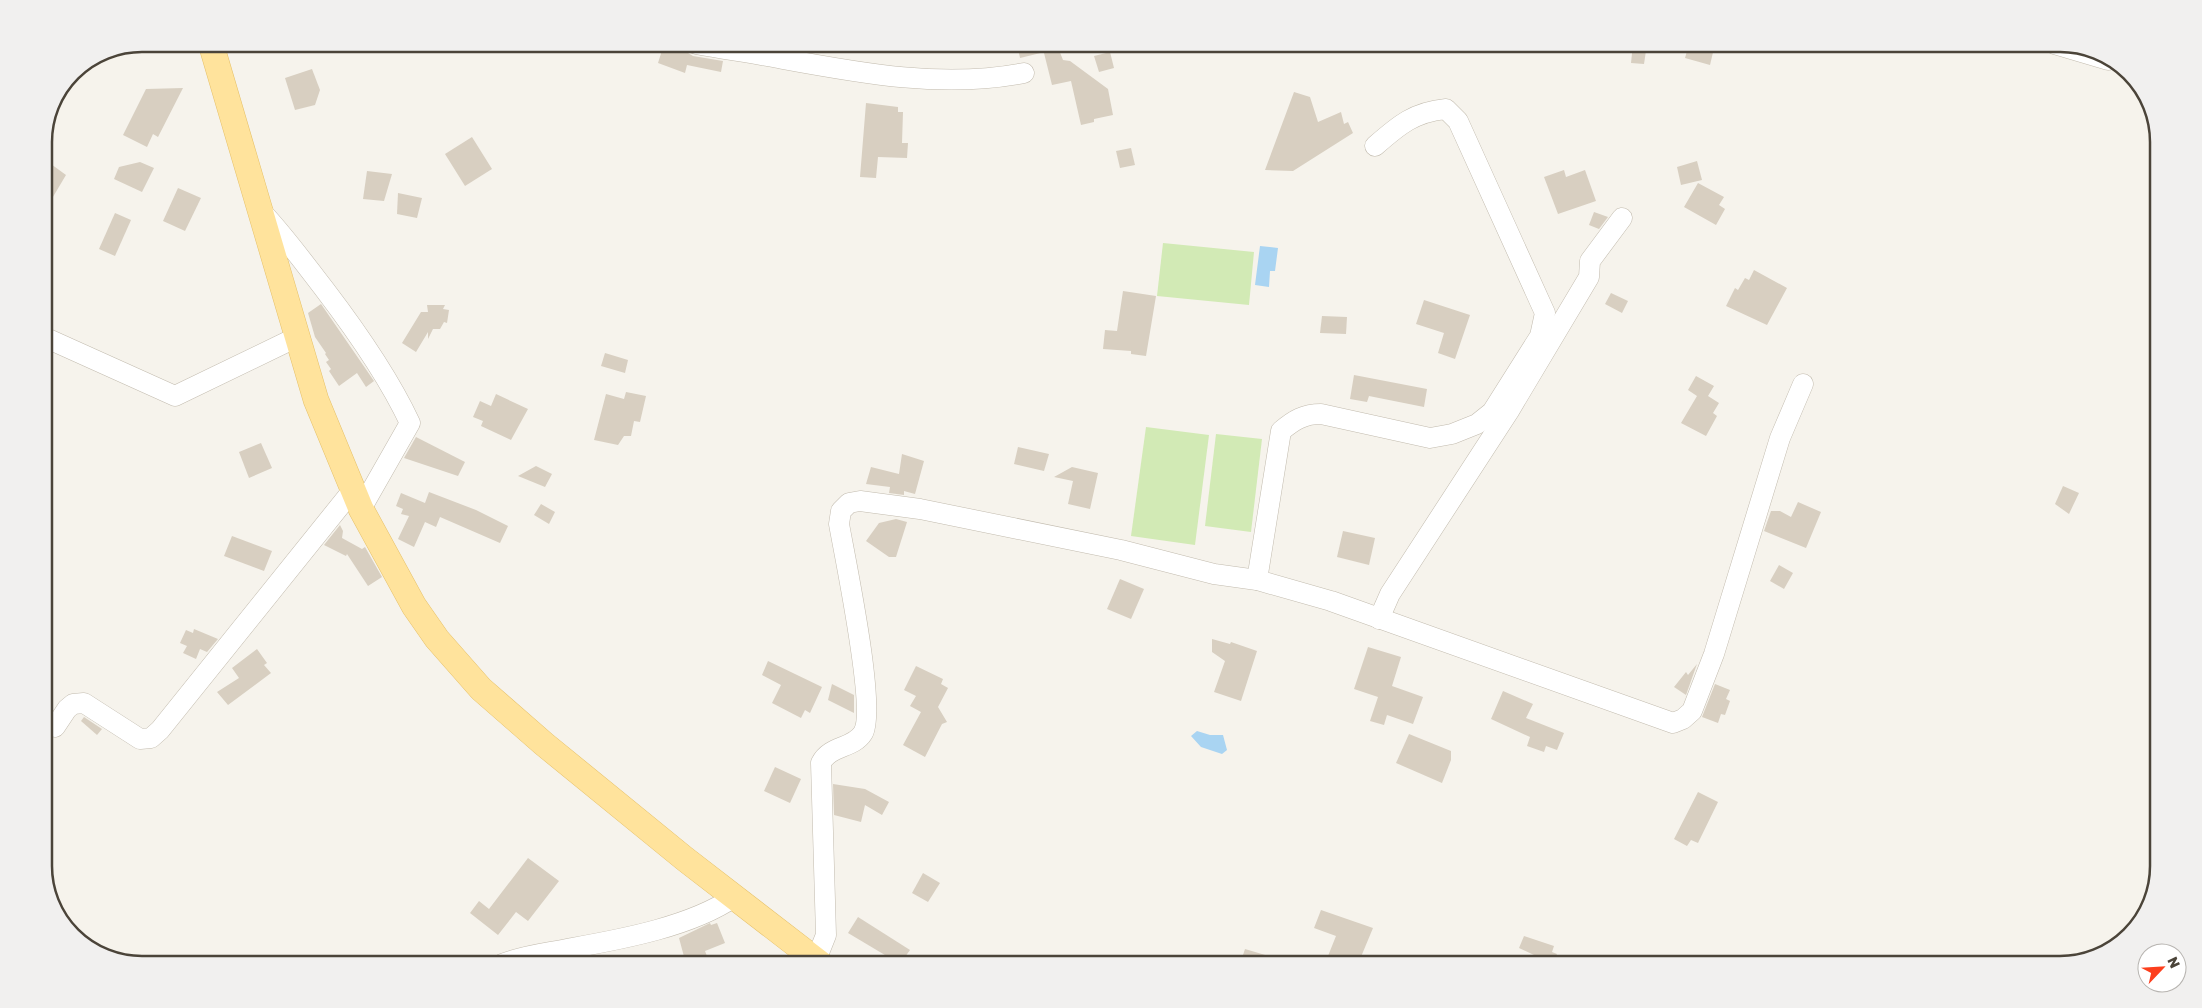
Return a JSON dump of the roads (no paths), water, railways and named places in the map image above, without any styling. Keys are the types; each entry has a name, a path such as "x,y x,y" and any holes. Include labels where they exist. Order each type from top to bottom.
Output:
{"main road":[{"path":"213,52 316,400 356,500 414,606 437,639 481,689 544,744 810,956"}],"street":[{"path":"740,52 834,69 916,79 991,80 1024,73"},
{"path":"1257,580 1281,431 1292,421 1307,414 1321,414 1430,438 1452,434 1477,424 1492,412 1540,336 1545,313 1458,121 1446,108 1432,110 1405,120 1375,146"},
{"path":"55,727 67,709 73,704 84,703 140,739 150,738 160,730 356,500 410,423 382,370 340,310 284,235 259,208"},
{"path":"1379,619 1390,594 1510,411 1565,319 1589,277 1590,260 1622,218"},
{"path":"53,341 174,396 297,337"},
{"path":"820,956 826,935 821,763 825,755 832,750 855,741 863,732 866,721 861,650 839,524 841,511 849,503 860,501 920,509 1120,550 1214,574 1257,580 1331,601 1673,723 1683,719 1692,711 1714,654 1780,438 1803,384"},
{"path":"558,956 702,916 734,897"}],"water":[{"path":"1260,246 1278,248 1275,271 1270,271 1269,287 1255,285"},
{"path":"1197,731 1210,735 1223,735 1227,750 1222,754 1201,747 1191,736"}]}
